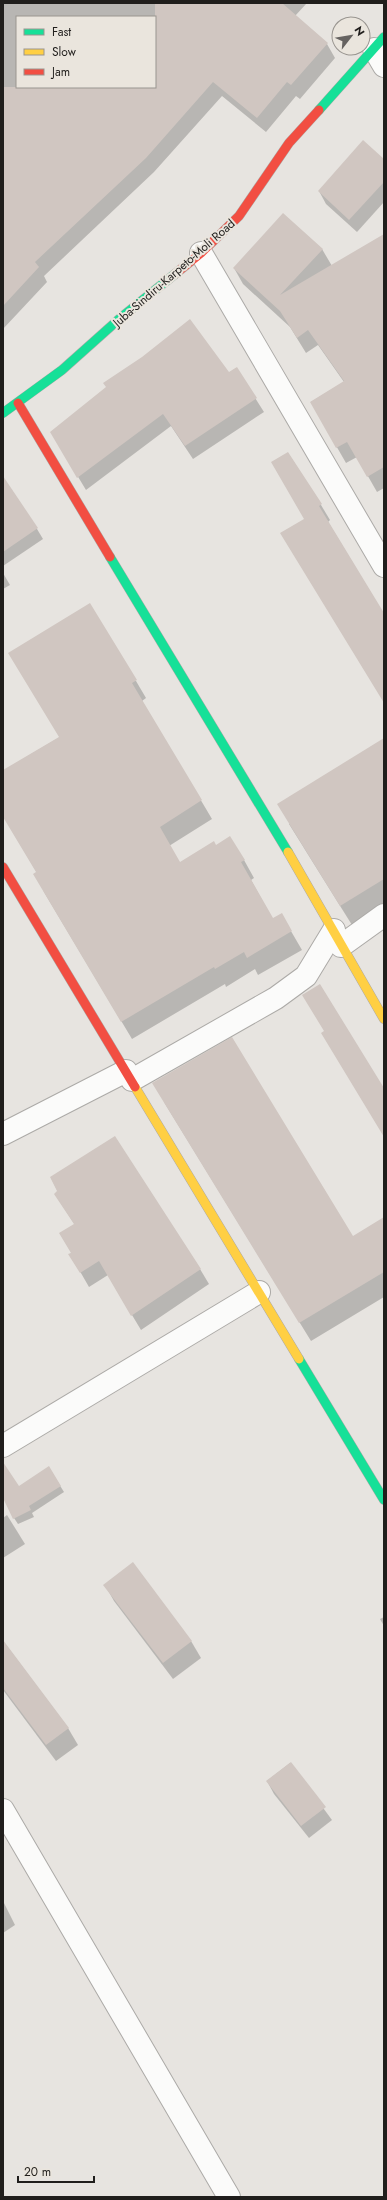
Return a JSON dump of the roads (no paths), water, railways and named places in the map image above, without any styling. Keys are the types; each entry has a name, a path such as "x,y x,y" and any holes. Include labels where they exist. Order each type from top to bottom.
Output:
{"street":[{"name":"Juba-Sindiru-Karpeto-Moli Road","path":"3,413 62,370 118,320 201,253 239,216 289,143 381,51"},
{"path":"201,253 384,566"},
{"path":"18,403 338,938 384,1019"},
{"path":"3,867 384,1500"},
{"path":"3,1134 129,1076 276,998 306,976 338,938 384,915"},
{"path":"3,1446 259,1292"},
{"path":"3,1810 229,2197"}]}
